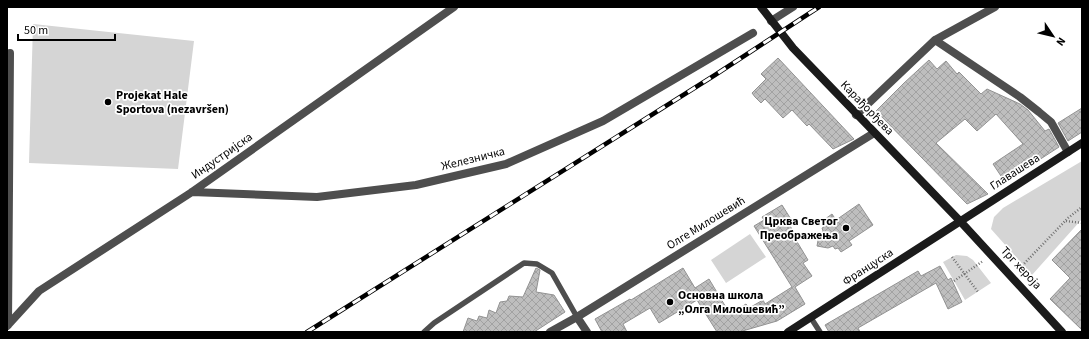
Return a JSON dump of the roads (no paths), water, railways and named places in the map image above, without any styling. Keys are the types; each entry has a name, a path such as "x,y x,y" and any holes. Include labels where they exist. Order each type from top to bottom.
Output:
{"main road":[{"name":"Карађорђева","path":"761,7 793,48 856,115 960,221"},
{"name":"Главашева","path":"960,221 1082,143"},
{"name":"Трг хероја","path":"960,221 1062,332"},
{"name":"Француска","path":"788,332 960,221"}],"street":[{"name":"Индустријска","path":"7,326 39,291 192,192 454,7"},
{"path":"771,21 793,7"},
{"path":"856,115 935,40 995,7"},
{"name":"Железничка","path":"192,192 317,197 416,185 506,164 603,121 753,33"},
{"path":"935,40 1020,97 1039,112 1050,122 1068,152"},
{"path":"7,326 10,53"},
{"name":"Олге Милошевић","path":"550,332 577,317 874,133"},
{"path":"577,317 587,332"}],"lane":[{"path":"424,332 434,323 524,263 537,264 552,273 577,317"},
{"path":"811,318 820,332"}],"railway":[{"path":"307,332 715,75 819,7"}],"place":[{"name":"Projekat Hale Sportova (nezavršen)","path":"108,102"},
{"name":"Црква Светог Преображења","path":"846,228"},
{"name":"Основна школа „Олга Милошевић”","path":"670,302"}]}
